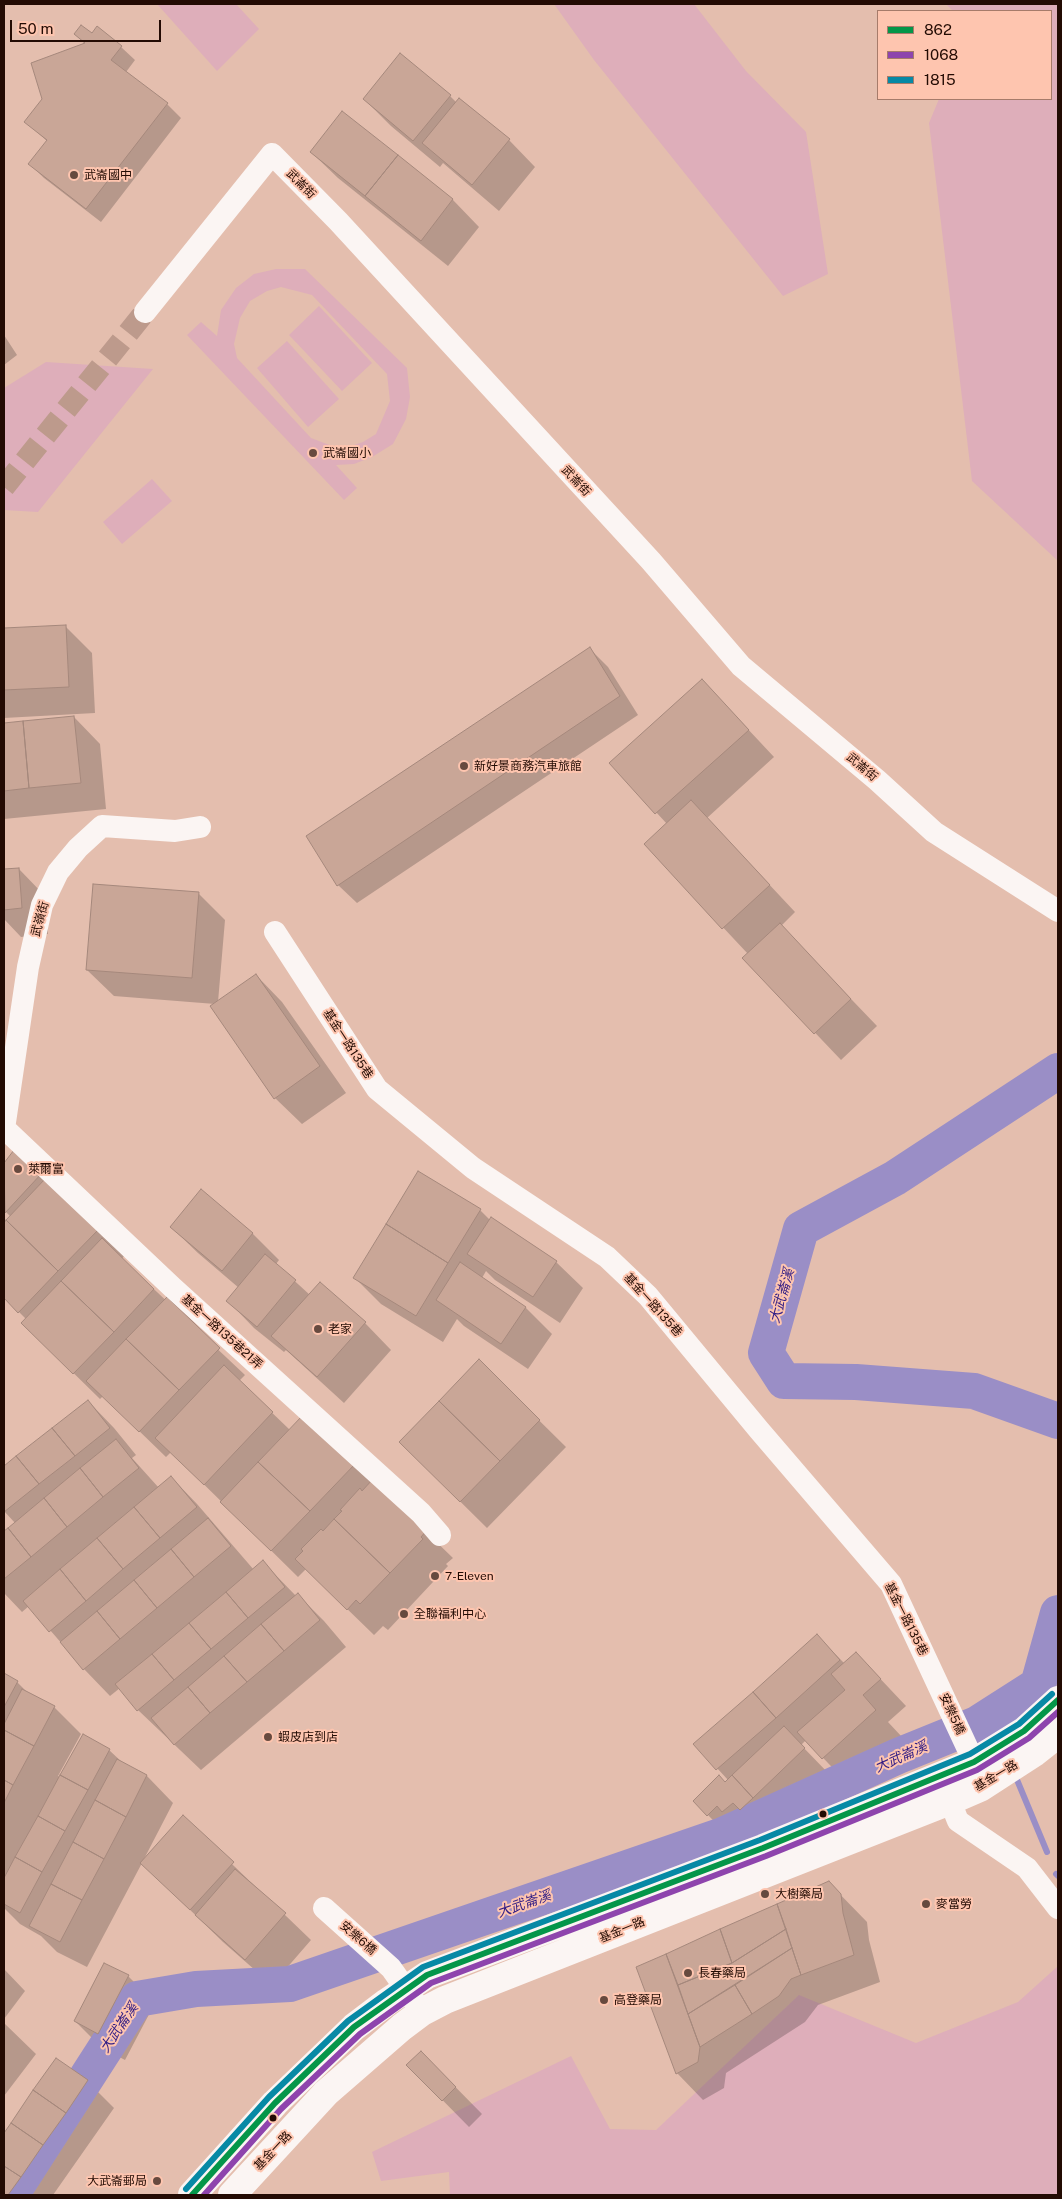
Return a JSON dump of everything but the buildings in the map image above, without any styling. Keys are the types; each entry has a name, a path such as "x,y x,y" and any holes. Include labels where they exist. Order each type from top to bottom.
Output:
{"main road":[{"name":"基金一路","path":"192,2195 275,2103 354,2028 399,1979 427,1975 763,1848 1024,1730 1058,1700"},
{"name":"基金一路","path":"232,2195 326,2093 422,2012 445,2000 950,1802 980,1788 1034,1753 1058,1734"}],"street":[{"name":"武崙街","path":"145,312 272,154 338,221 651,561 741,666 877,780 934,832 1058,911"},
{"name":"武嶺街","path":"4,1128 28,967 42,905 58,872 78,848 102,826 176,831 200,828"},
{"name":"基金一路135巷","path":"275,932 377,1089 473,1168 608,1257 648,1296 759,1430 891,1584 938,1684"},
{"name":"基金一路135巷21弄","path":"4,1128 172,1287 421,1513 440,1535"},
{"name":"安樂5橋","path":"938,1684 970,1753"},
{"path":"970,1753 950,1802 958,1821 1027,1868 1058,1908"},
{"name":"安樂6橋","path":"324,1908 399,1979"},
{"path":"399,1979 422,2012"}],"shaded area":[{"path":"157,4 236,4 259,29 217,71"},
{"path":"554,4 694,4 746,71 806,132 828,274 783,296 594,60"},
{"path":"946,4 1058,4 1058,561 972,481 929,123 939,100 1052,100 1052,10 952,10"},
{"path":"276,269 305,269 407,368 410,397 406,419 393,444 372,457 354,464 336,465 357,488 344,500 187,335 201,322 217,336 221,310 236,288 254,274","holes":["281,287 312,295 387,374 390,401 376,434 363,442 348,447 332,446 311,438 237,358 234,344 240,318 250,301 267,291"]},
{"path":"319,306 372,363 342,391 289,335"},
{"path":"287,341 339,399 308,427 257,368"},
{"path":"46,362 153,369 38,512 4,510 4,388"},
{"path":"152,479 172,501 122,544 103,522"},
{"path":"1058,1966 1058,2195 450,2195 449,2172 381,2181 372,2152 571,2056 610,2129 656,2130 799,1995 916,2043 1018,2002"}],"waterway":[{"name":"大武崙溪","path":"1058,1071 895,1178 801,1229 766,1353 784,1381 856,1382 974,1391 1058,1421"},
{"name":"大武崙溪","path":"11,2195 137,1999 196,1989 290,1984 723,1835 898,1756 977,1724 1038,1685 1058,1613"},
{"path":"996,1712 1002,1730"},
{"path":"1015,1775 1047,1852"}],"tunnel":[{"path":"4,487 145,312"}],"transit line":[{"name":"1815","path":"186,2189 269,2097 348,2021 423,1967 760,1840 970,1754 1019,1724 1052,1694"},
{"name":"862","path":"192,2195 275,2103 354,2027 427,1975 763,1848 974,1762 1024,1731 1058,1700"},
{"name":"1068","path":"204,2195 281,2109 360,2034 431,1983 766,1856 977,1770 1029,1738 1058,1712"}],"place":[{"name":"武崙國中","path":"74,175"},
{"name":"武崙國小","path":"313,453"},
{"name":"新好景商務汽車旅館","path":"464,766"},
{"name":"萊爾富","path":"18,1169"},
{"name":"老家","path":"318,1329"},
{"name":"7-Eleven","path":"435,1576"},
{"name":"全聯福利中心","path":"404,1614"},
{"name":"蝦皮店到店","path":"268,1737"},
{"name":"大樹藥局","path":"765,1894"},
{"name":"麥當勞","path":"926,1904"},
{"name":"長春藥局","path":"688,1973"},
{"name":"高登藥局","path":"604,2000"},
{"name":"大武崙郵局","path":"157,2181"}]}
